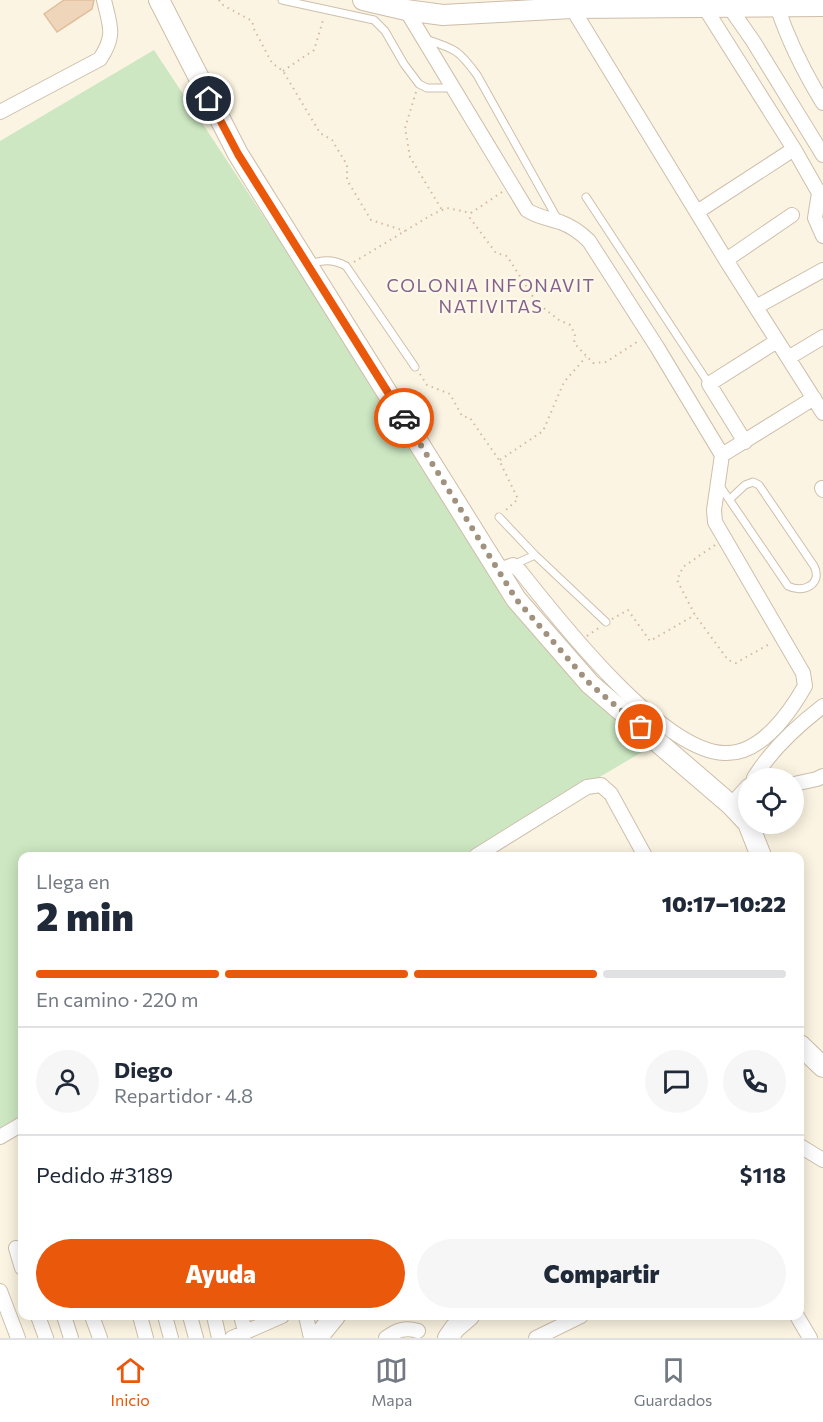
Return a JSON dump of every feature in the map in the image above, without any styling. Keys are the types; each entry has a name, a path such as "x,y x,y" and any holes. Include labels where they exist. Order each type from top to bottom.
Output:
{"street":[{"path":"2,110 100,59 109,45 111,30 104,0"},
{"path":"159,0 238,154 506,567 516,599 590,684 731,805 748,824 759,852"},
{"path":"363,0 406,10 443,15 478,7 730,8 823,3"},
{"path":"777,6 808,79 823,103"},
{"path":"572,8 726,260 820,406 722,455"},
{"path":"705,8 819,193 814,218 823,236"},
{"path":"730,8 823,155"},
{"path":"406,10 527,210 534,215 560,222 579,231 589,241 649,334 722,455 714,510 715,522 803,673 805,687 781,720 758,743 724,754 698,747 666,727 616,683 578,642 520,571 506,567"},
{"path":"697,212 794,149"},
{"path":"726,260 792,215"},
{"path":"756,307 823,270"},
{"path":"788,358 823,337"},
{"path":"745,442 709,384 777,341"},
{"path":"760,768 779,745 823,706"},
{"path":"804,782 823,776"},
{"path":"482,852 587,786 601,785 611,794 643,852"},
{"path":"731,805 738,797"},
{"path":"804,1049 823,1067"},
{"path":"0,1137 18,1126"},
{"path":"804,1149 823,1161"},
{"path":"16,1248 18,1255"},
{"path":"0,1291 18,1338"},
{"path":"39,1320 46,1338"},
{"path":"65,1320 71,1338"},
{"path":"94,1320 100,1338"},
{"path":"141,1320 146,1338"},
{"path":"166,1320 171,1338"},
{"path":"191,1320 196,1338"},
{"path":"215,1320 219,1338"},
{"path":"238,1335 240,1320"},
{"path":"238,1335 273,1320"},
{"path":"308,1320 316,1338 330,1320"},
{"path":"448,1338 464,1320"},
{"path":"536,1338 573,1320"},
{"path":"799,1320 810,1338"},
{"path":"391,1334 409,1328 418,1331"}],"lane":[{"path":"282,0 374,20 385,31 404,64 419,84 427,88 453,88"},
{"path":"425,39 450,47 462,55 477,75 560,222"},
{"path":"586,197 709,384"},
{"path":"308,265 320,260 338,261 346,266 415,367"},
{"path":"718,484 788,586 795,590 805,590 816,580 817,573 814,566 759,485 753,482 745,485 730,499"},
{"path":"499,517 535,555 606,622"},
{"path":"506,567 535,555"}],"path":[{"path":"219,0 221,4 252,21 272,63 283,71 320,133 332,140 347,165 347,180 371,220 405,231"},
{"path":"283,71 314,50 326,9"},
{"path":"419,84 405,128 410,157 442,210"},
{"path":"346,266 442,210 447,208 471,213 512,186"},
{"path":"471,213 470,218 496,253 507,256 537,303 559,320 570,325 575,334 574,343 593,363 606,362 649,334"},
{"path":"499,460 543,431 564,382 586,357"},
{"path":"415,367 428,385 450,394 462,416 470,418 499,460 519,499 499,517"},
{"path":"724,539 683,567 677,580 695,615 728,660 736,663 782,637"},
{"path":"606,622 628,610 650,641 695,615"}],"green space":[{"path":"154,50 516,599 590,684 642,752 473,852 18,852 18,1123 0,1134 0,141"}],"building":[{"path":"64,0 94,0 92,9 57,32 44,14"}],"way so far":[{"path":"404,418 516,599 590,684 641,727"}],"district":[{"name":"COLONIA INFONAVIT NATIVITAS","path":"491,295"}],"route":[{"path":"209,99 238,154 404,418"}]}
